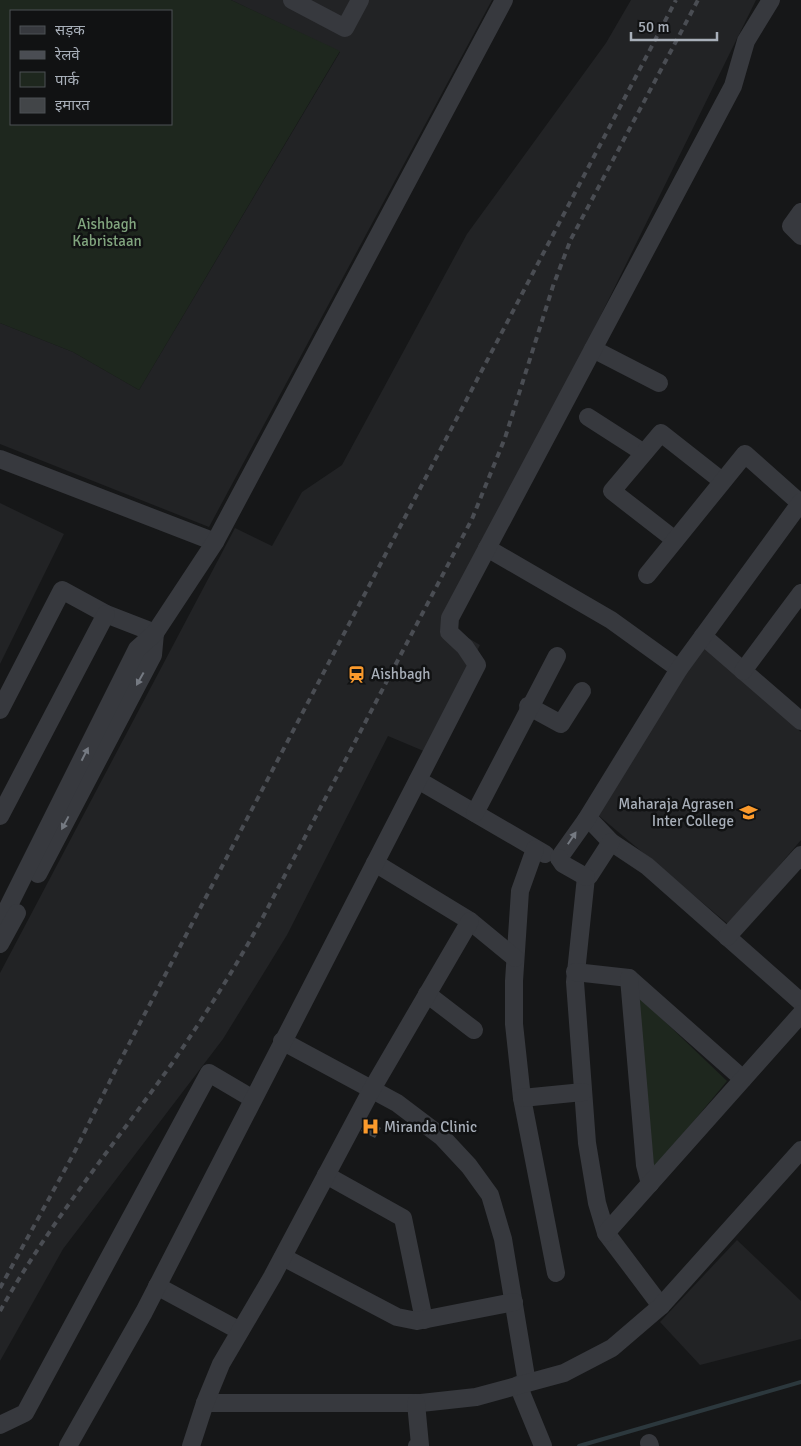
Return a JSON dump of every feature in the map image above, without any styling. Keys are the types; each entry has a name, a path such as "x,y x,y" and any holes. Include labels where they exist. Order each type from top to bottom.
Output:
{"street":[{"path":"292,0 345,28 360,0"},
{"path":"0,923 4,905 137,649 155,633 215,542 504,0"},
{"path":"68,1446 157,1286 252,1098 477,665 466,646 449,632 450,618 733,86 746,41 771,0"},
{"path":"801,212 791,226 801,236"},
{"path":"593,349 659,383"},
{"path":"588,417 644,453"},
{"path":"675,540 612,491 661,433 722,482"},
{"path":"559,858 586,820 679,669 801,503 746,454 647,575"},
{"path":"0,459 215,542"},
{"path":"487,548 611,620 679,669"},
{"path":"0,710 62,590 106,614 155,633"},
{"path":"743,671 801,594"},
{"path":"0,816 106,614"},
{"path":"0,944 153,655 155,633"},
{"path":"703,636 801,721"},
{"path":"474,813 528,706 556,656"},
{"path":"528,706 561,724 582,691"},
{"path":"418,780 535,849 553,858 559,858"},
{"path":"586,820 591,821 611,842 647,866 801,1002"},
{"path":"611,842 589,876 586,877 575,972 588,1152 597,1203 606,1233 662,1306"},
{"path":"535,849 520,890 515,958 514,1024 522,1098 556,1273"},
{"path":"559,858 563,864 586,877"},
{"path":"727,936 800,858"},
{"path":"374,863 470,921 515,958"},
{"path":"190,1446 205,1403 222,1364 283,1257 372,1089 470,921"},
{"path":"575,972 629,978 743,1079"},
{"path":"629,978 645,1165 650,1184"},
{"path":"428,994 474,1030"},
{"path":"606,1233 801,1014"},
{"path":"282,1040 397,1103 442,1137 469,1166 490,1196 503,1239 514,1302 523,1384 543,1446"},
{"path":"0,1426 25,1413 209,1074 252,1098"},
{"path":"522,1098 583,1092"},
{"path":"205,1403 416,1403 476,1397 564,1373 612,1348 662,1306 801,1150"},
{"path":"326,1175 403,1218 424,1320"},
{"path":"283,1257 396,1317 417,1321 514,1302"},
{"path":"157,1286 240,1332"},
{"path":"416,1403 420,1445 417,1446"}],"shaded area":[{"path":"231,0 492,0 209,527 0,444 0,323 73,352 139,390 340,52"},
{"path":"631,0 756,0 569,380 443,623 480,645 426,752 388,736 287,935 223,1039 63,1249 0,1361 0,973 235,528 272,546 302,492 342,465 467,234 606,43"},
{"path":"0,503 64,534 0,664"},
{"path":"704,645 801,732 801,840 729,925 598,815"},
{"path":"737,1240 801,1301 801,1339 700,1365 660,1322"}],"green space":[{"name":"Aishbagh Kabristaan","path":"0,0 231,0 340,51 139,390 73,352 0,323"},
{"path":"638,996 727,1081 654,1169"}],"building":[{"path":"367,1121 381,1128 375,1138 361,1131"}],"waterway":[{"path":"579,1446 801,1382"}],"railway":[{"path":"0,1288 74,1153 118,1065 676,0"},
{"path":"0,1311 19,1278 61,1215 173,1062 231,972 263,917 472,519 505,438 553,286 571,239 698,0"}],"place":[{"name":"Aishbagh","path":"357,674"},
{"name":"Maharaja Agrasen Inter College","path":"748,813"},
{"name":"Miranda Clinic","path":"370,1127"}]}
